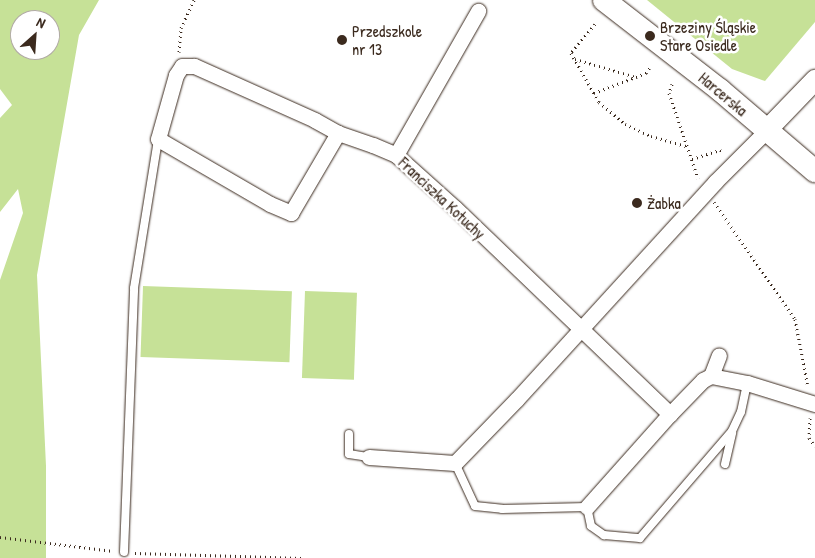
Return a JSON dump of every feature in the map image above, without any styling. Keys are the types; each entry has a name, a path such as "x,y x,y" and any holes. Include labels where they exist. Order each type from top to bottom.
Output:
{"main road":[{"name":"Harcerska","path":"604,0 726,95 815,171"}],"street":[{"path":"396,155 478,11"},
{"name":"Franciszka Kotuchy","path":"182,66 194,66 338,133 396,155 455,208 579,329 670,414"},
{"path":"182,66 176,75 158,139 270,204 291,213 338,133"},
{"path":"369,456 455,463 518,399 579,329 706,192 815,80"},
{"path":"711,376 719,355"},
{"path":"587,507 670,414 703,380 711,376 747,383 813,403"}],"lane":[{"path":"124,552 134,288 158,139"},
{"path":"725,464 732,431 741,412 747,383"},
{"path":"455,463 476,506 502,509 587,507 592,526 604,535 640,538 732,431"},
{"path":"349,434 349,454 369,456"}],"path":[{"path":"182,66 178,59 181,28 194,0"},
{"path":"595,24 571,53 599,102 625,124 651,136 687,146"},
{"path":"574,59 636,77"},
{"path":"594,93 646,73 650,67"},
{"path":"672,84 669,93 700,184 795,319 813,403 809,438 815,446"},
{"path":"692,159 720,150 728,154"},
{"path":"0,537 124,552 302,558"}],"green space":[{"path":"0,0 99,0 79,35 37,275 46,466 46,558 0,558 0,280 23,213 18,189 0,212 0,118 12,105 0,89"},
{"path":"647,0 815,0 815,22 765,81 732,69"},
{"path":"143,286 292,291 289,362 141,357"},
{"path":"305,291 357,293 354,380 302,378"}],"place":[{"name":"Brzeziny Śląskie Stare Osiedle","path":"650,36"},
{"name":"Przedszkole nr 13","path":"342,40"},
{"name":"Żabka","path":"637,203"}]}
